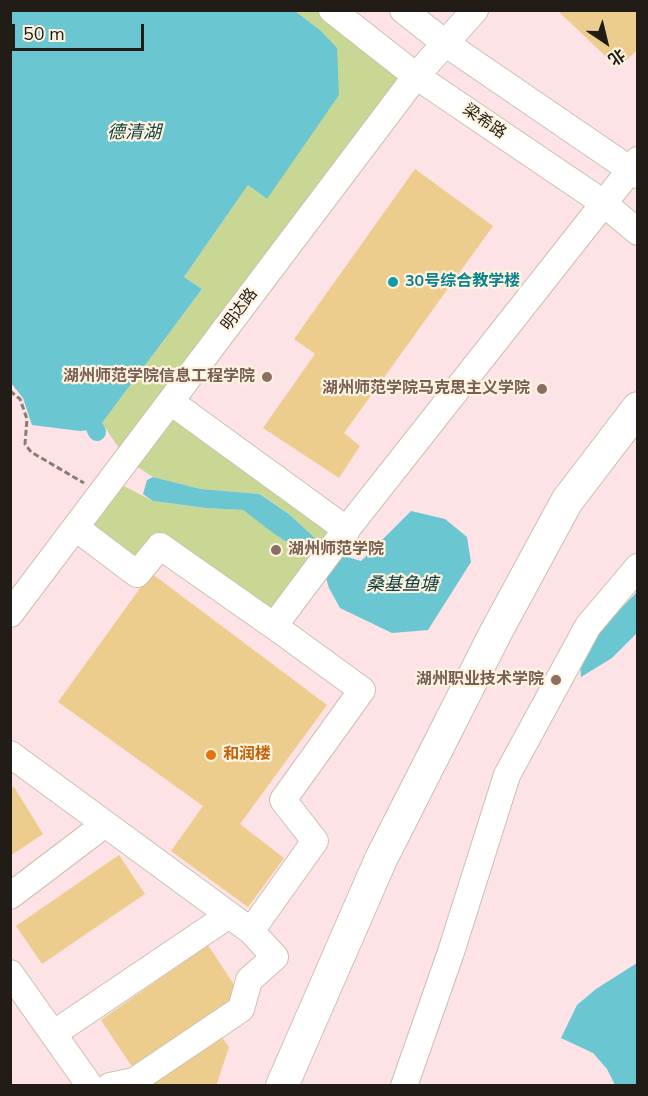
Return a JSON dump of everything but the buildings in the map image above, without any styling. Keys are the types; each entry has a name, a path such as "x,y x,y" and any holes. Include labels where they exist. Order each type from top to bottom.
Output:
{"main road":[{"path":"282,1086 381,859 501,624 567,501 638,408"}],"street":[{"name":"梁希路","path":"332,10 416,76 602,202 638,232"},
{"path":"274,626 602,202 635,168 445,43 403,10"},
{"name":"明达路","path":"10,614 416,76 475,10"},
{"path":"171,402 333,548"},
{"path":"76,528 137,574 160,546 362,690 283,800 315,841 251,931"},
{"path":"404,1086 451,952 507,775 588,626 638,567"},
{"path":"10,754 251,931 275,957 249,980 241,1009 134,1081 110,1086"},
{"path":"10,896 105,824"},
{"path":"53,1034 229,915"},
{"path":"10,973 90,1086"}],"path":[{"path":"10,391 20,399 27,418 25,444 32,452 101,494"}],"shaded area":[{"name":"湖州师范学院","path":"10,11 637,11 637,1085 11,1085"}],"green space":[{"path":"295,11 332,11 416,76 171,402 347,530 330,552 290,515 261,494 201,489 153,477 127,460 102,423 202,289 184,277 248,185 267,199 320,30"},
{"path":"112,480 153,501 243,510 322,564 274,626 160,546 137,574 76,528"}],"water":[{"name":"德清湖","path":"10,11 295,11 320,30 337,48 339,95 267,199 248,185 184,277 202,289 102,423 90,430 80,431 32,425 23,398 11,383"},
{"name":"桑基鱼塘","path":"153,477 201,489 260,494 290,515 330,552 361,561 411,511 445,519 467,537 471,562 428,630 392,633 340,608 329,588 322,564 276,535 243,510 153,501 143,494 147,480"},
{"path":"637,592 637,633 612,658 581,677 579,651"},
{"path":"637,963 637,1085 615,1085 607,1069 593,1053 561,1038 577,1005 596,989"}],"waterway":[{"path":"95,428 97,432"}],"place":[{"name":"30号综合教学楼","path":"393,282"},
{"name":"湖州师范学院信息工程学院","path":"267,377"},
{"name":"湖州师范学院马克思主义学院","path":"542,389"},
{"name":"湖州师范学院","path":"276,550"},
{"name":"湖州职业技术学院","path":"556,680"},
{"name":"和润楼","path":"211,755"}]}
